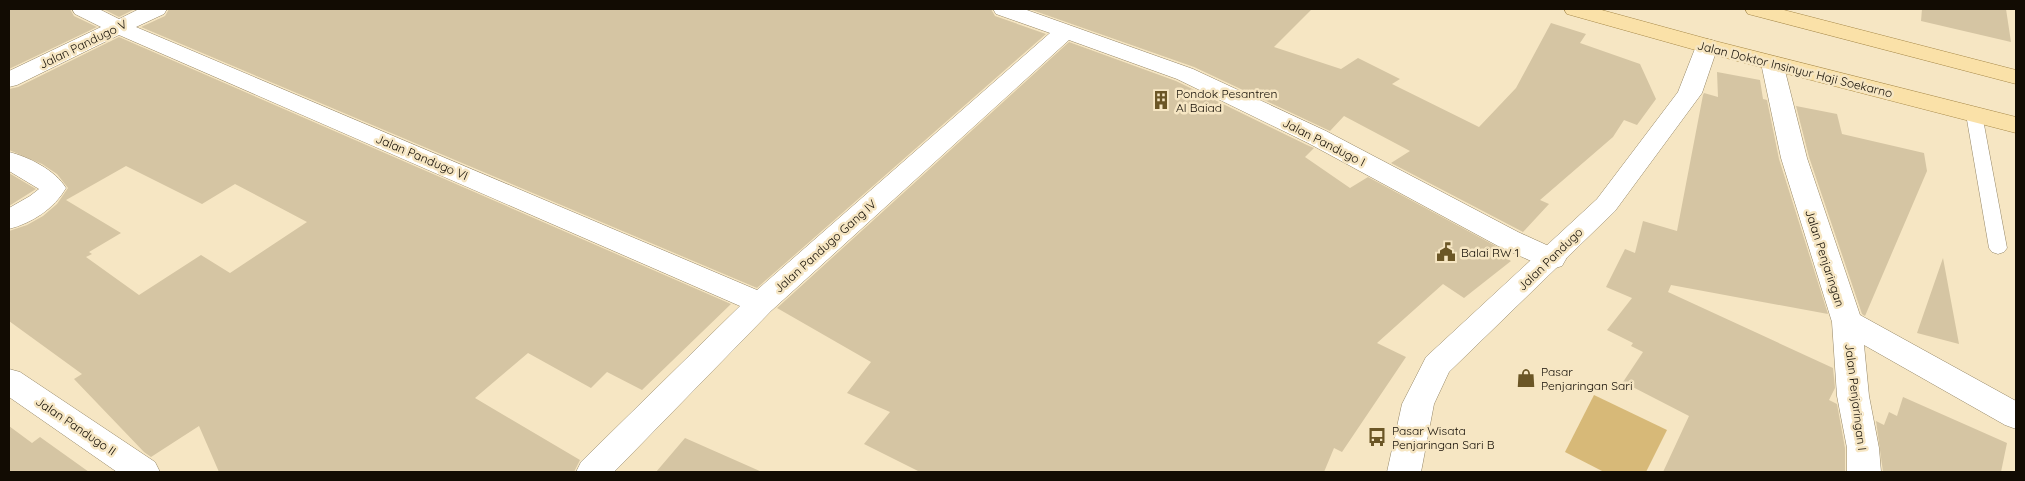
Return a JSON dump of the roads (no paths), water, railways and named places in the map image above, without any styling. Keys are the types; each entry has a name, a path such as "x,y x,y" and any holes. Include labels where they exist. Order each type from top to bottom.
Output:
{"main road":[{"name":"Jalan Doktor Insinyur Haji Soekarno","path":"1576,9 1707,46 2016,125"},
{"path":"1756,9 2016,77"}],"street":[{"name":"Jalan Pandugo VI","path":"83,9 118,27 762,303"},
{"name":"Jalan Pandugo V","path":"9,80 156,9"},
{"name":"Jalan Pandugo I","path":"1004,9 1194,79 1317,137 1416,192 1508,239 1552,259"},
{"name":"Jalan Pandugo Gang IV","path":"593,472 762,303 1066,31"},
{"name":"Jalan Pandugo","path":"1404,472 1418,404 1437,365 1552,259 1606,205 1690,93 1707,46"},
{"name":"Jalan Penjaringan","path":"1772,63 1794,158 1847,322 2016,416"},
{"path":"9,160 47,180 52,185 52,192 40,202 9,220"},
{"name":"Jalan Penjaringan I","path":"1847,322 1853,396 1863,448 1864,472"},
{"name":"Jalan Pandugo II","path":"9,380 144,472"}],"lane":[{"path":"1974,114 1998,248"}],"place":[{"name":"Pondok Pesantren Al Baiad","path":"1161,100"},
{"name":"Balai RW 1","path":"1446,252"},
{"name":"Pasar Penjaringan Sari","path":"1526,378"},
{"name":"Pasar Wisata Penjaringan Sari B","path":"1377,437"}]}
